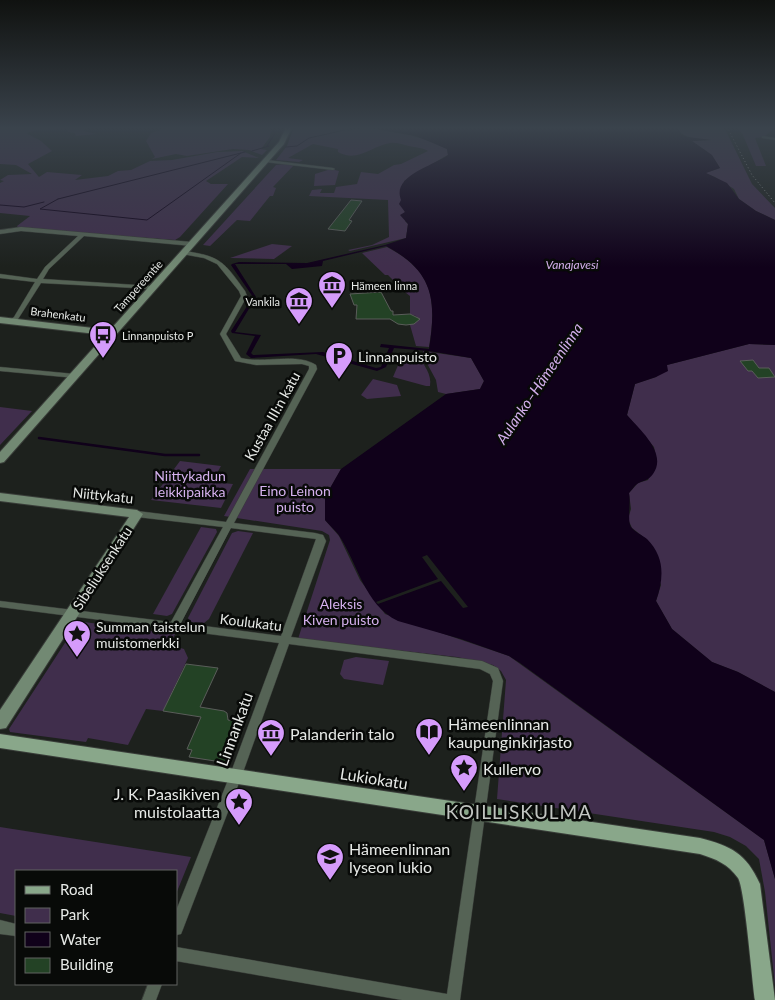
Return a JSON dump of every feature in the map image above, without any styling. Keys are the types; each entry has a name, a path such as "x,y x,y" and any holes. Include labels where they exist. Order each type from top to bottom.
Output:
{"main road":[{"name":"Tampereentie","path":"0,459 255,174"},
{"name":"Brahenkatu","path":"0,320 113,333"},
{"name":"Niittykatu","path":"0,497 137,514"},
{"name":"Sibeliuksenkatu","path":"0,723 137,514"},
{"name":"Lukiokatu","path":"0,741 700,846 718,851 738,864 748,878 753,897 765,1000"}],"street":[{"path":"0,232 21,229 192,244"},
{"path":"12,321 53,260 82,235"},
{"name":"Kustaa III:n katu","path":"174,626 313,369 312,365 300,361 258,363 238,359 223,334 244,296 242,291 219,261 204,256 184,253"},
{"path":"0,276 40,281 152,288"},
{"path":"0,369 75,376"},
{"name":"Niittykatu","path":"137,514 315,536 321,539"},
{"name":"Linnankatu","path":"178,924 236,775 321,539"},
{"name":"Koulukatu","path":"0,604 482,665 491,668 497,674"},
{"path":"453,1000 498,681 497,674"},
{"path":"0,928 15,930"},
{"path":"178,954 444,1000"},
{"path":"149,1000 155,985"}],"green space":[{"path":"36,174 39,177 44,174 82,175 75,180 108,176 113,174 217,174 206,181 211,184 228,184 180,237 175,240 18,228 17,226 30,216 0,213 0,183 4,181 0,180 8,175"},
{"path":"268,174 286,174 273,187 276,188 273,196 270,196 250,221 237,220 210,246 203,245"},
{"path":"315,174 338,174 335,185 314,186"},
{"path":"360,174 416,174 404,181 405,221 408,224 406,238 350,251 348,250 372,245 389,237 388,200 309,196 312,190 322,189 320,193 334,193 336,187 357,184"},
{"path":"707,174 747,174 752,184 775,208 775,220 756,211 739,199 734,189"},
{"path":"272,244 292,246 274,259 230,258"},
{"path":"387,247 414,266 423,277 428,288 432,314 429,347 416,346 410,325 418,320 416,316 410,314 410,296 393,283 395,282 388,275 385,275 362,253"},
{"path":"749,344 775,345 775,692 738,672 712,662 672,629 656,601 661,585 646,539 632,528 628,519 631,509 629,493 638,483 648,480 657,461 654,447 627,415 635,384 656,377 667,365"},
{"path":"423,351 471,358 484,381 480,389 446,394 438,392 436,380 423,356"},
{"path":"406,354 416,355 422,362 429,373 430,386 393,377 402,356"},
{"path":"373,379 397,385 401,396 367,399 361,395"},
{"path":"0,407 32,411 0,445"},
{"name":"Niittykadun leikkipaikka","path":"180,461 221,466 212,482 233,484 221,508 151,500"},
{"path":"250,469 341,469 325,497 325,520 339,536 360,580 385,614 509,656 764,840 775,879 775,986 765,892 759,859 746,846 730,837 714,832 497,799 506,680 501,671 493,665 457,657 298,639 330,540 329,535 322,531 224,516"},
{"path":"201,527 216,529 217,532 172,614 167,616 153,614"},
{"path":"238,531 253,533 209,619 204,623 190,622 188,618 232,533"},
{"path":"84,622 175,634 170,645 184,649 188,658 163,711 146,709 128,745 88,738 86,742 10,732 9,729 74,629"},
{"path":"356,657 389,661 383,685 344,679 340,674 344,660"},
{"path":"0,827 191,857 178,889 178,870 15,870 15,916 0,913"}],"water":[{"name":"Vanajavesi","path":"414,174 707,174 727,183 739,199 756,211 775,220 775,345 749,344 667,365 668,371 635,384 627,415 650,442 657,458 657,466 653,474 636,485 629,493 629,521 631,527 647,539 660,560 661,576 656,601 672,629 712,662 738,672 775,692 775,879 764,840 520,663 509,656 461,639 398,621 386,614 369,594 345,545 325,520 325,497 341,469 446,394 480,389 484,381 471,358 429,351 394,348 386,367 377,371 316,354 251,358 246,354 255,336 232,333 231,331 253,297 231,265 239,262 307,263 385,245 406,238 408,224 400,215 405,212 399,204 401,200 400,192 402,185","holes":["386,246 414,266 428,288 431,301 432,315 429,349 381,344 380,347 389,348 381,367 376,368 323,352 253,355 251,353 261,335 235,332 256,297 235,264 286,264 292,269 322,266 323,261"]}],"pier":[{"path":"427,555 468,607 463,608 441,581 378,604 376,602 438,579 422,557"}],"building":[{"path":"351,200 362,201 349,220 352,221 345,231 328,229"},
{"path":"381,292 391,311 393,311 393,315 410,314 420,319 414,324 406,325 398,324 390,319 356,319 357,305 354,305 350,294"},
{"path":"753,360 759,368 769,368 775,377 758,378 752,371 748,371 740,361"},
{"path":"186,664 218,668 200,707 224,711 227,713 228,720 244,722 228,763 189,757 192,750 187,749 201,717 163,711"}],"waterway":[{"path":"159,174 58,199 40,209 147,220 212,174"},
{"path":"0,205 24,207 44,202"},
{"path":"39,438 165,455 199,455"}],"railway":[{"path":"751,174 775,203"}],"place":[{"name":"Hämeen linna","path":"332,309"},
{"name":"Vankila","path":"299,325"},
{"name":"Linnanpuisto P","path":"103,359"},
{"name":"Linnanpuisto","path":"339,380"},
{"name":"Summan taistelun muistomerkki","path":"77,658"},
{"name":"Hämeenlinnan kaupunginkirjasto","path":"429,756"},
{"name":"Palanderin talo","path":"271,757"},
{"name":"Kullervo","path":"464,792"},
{"name":"J. K. Paasikiven muistolaatta","path":"239,826"},
{"name":"Hämeenlinnan lyseon lukio","path":"330,881"}],"district":[{"name":"KOILLISKULMA","path":"519,811"}],"water label":[{"name":"Aulanko–Hämeenlinna","path":"539,383"}],"park label":[{"name":"Eino Leinon puisto","path":"295,498"},
{"name":"Aleksis Kiven puisto","path":"341,612"}]}
